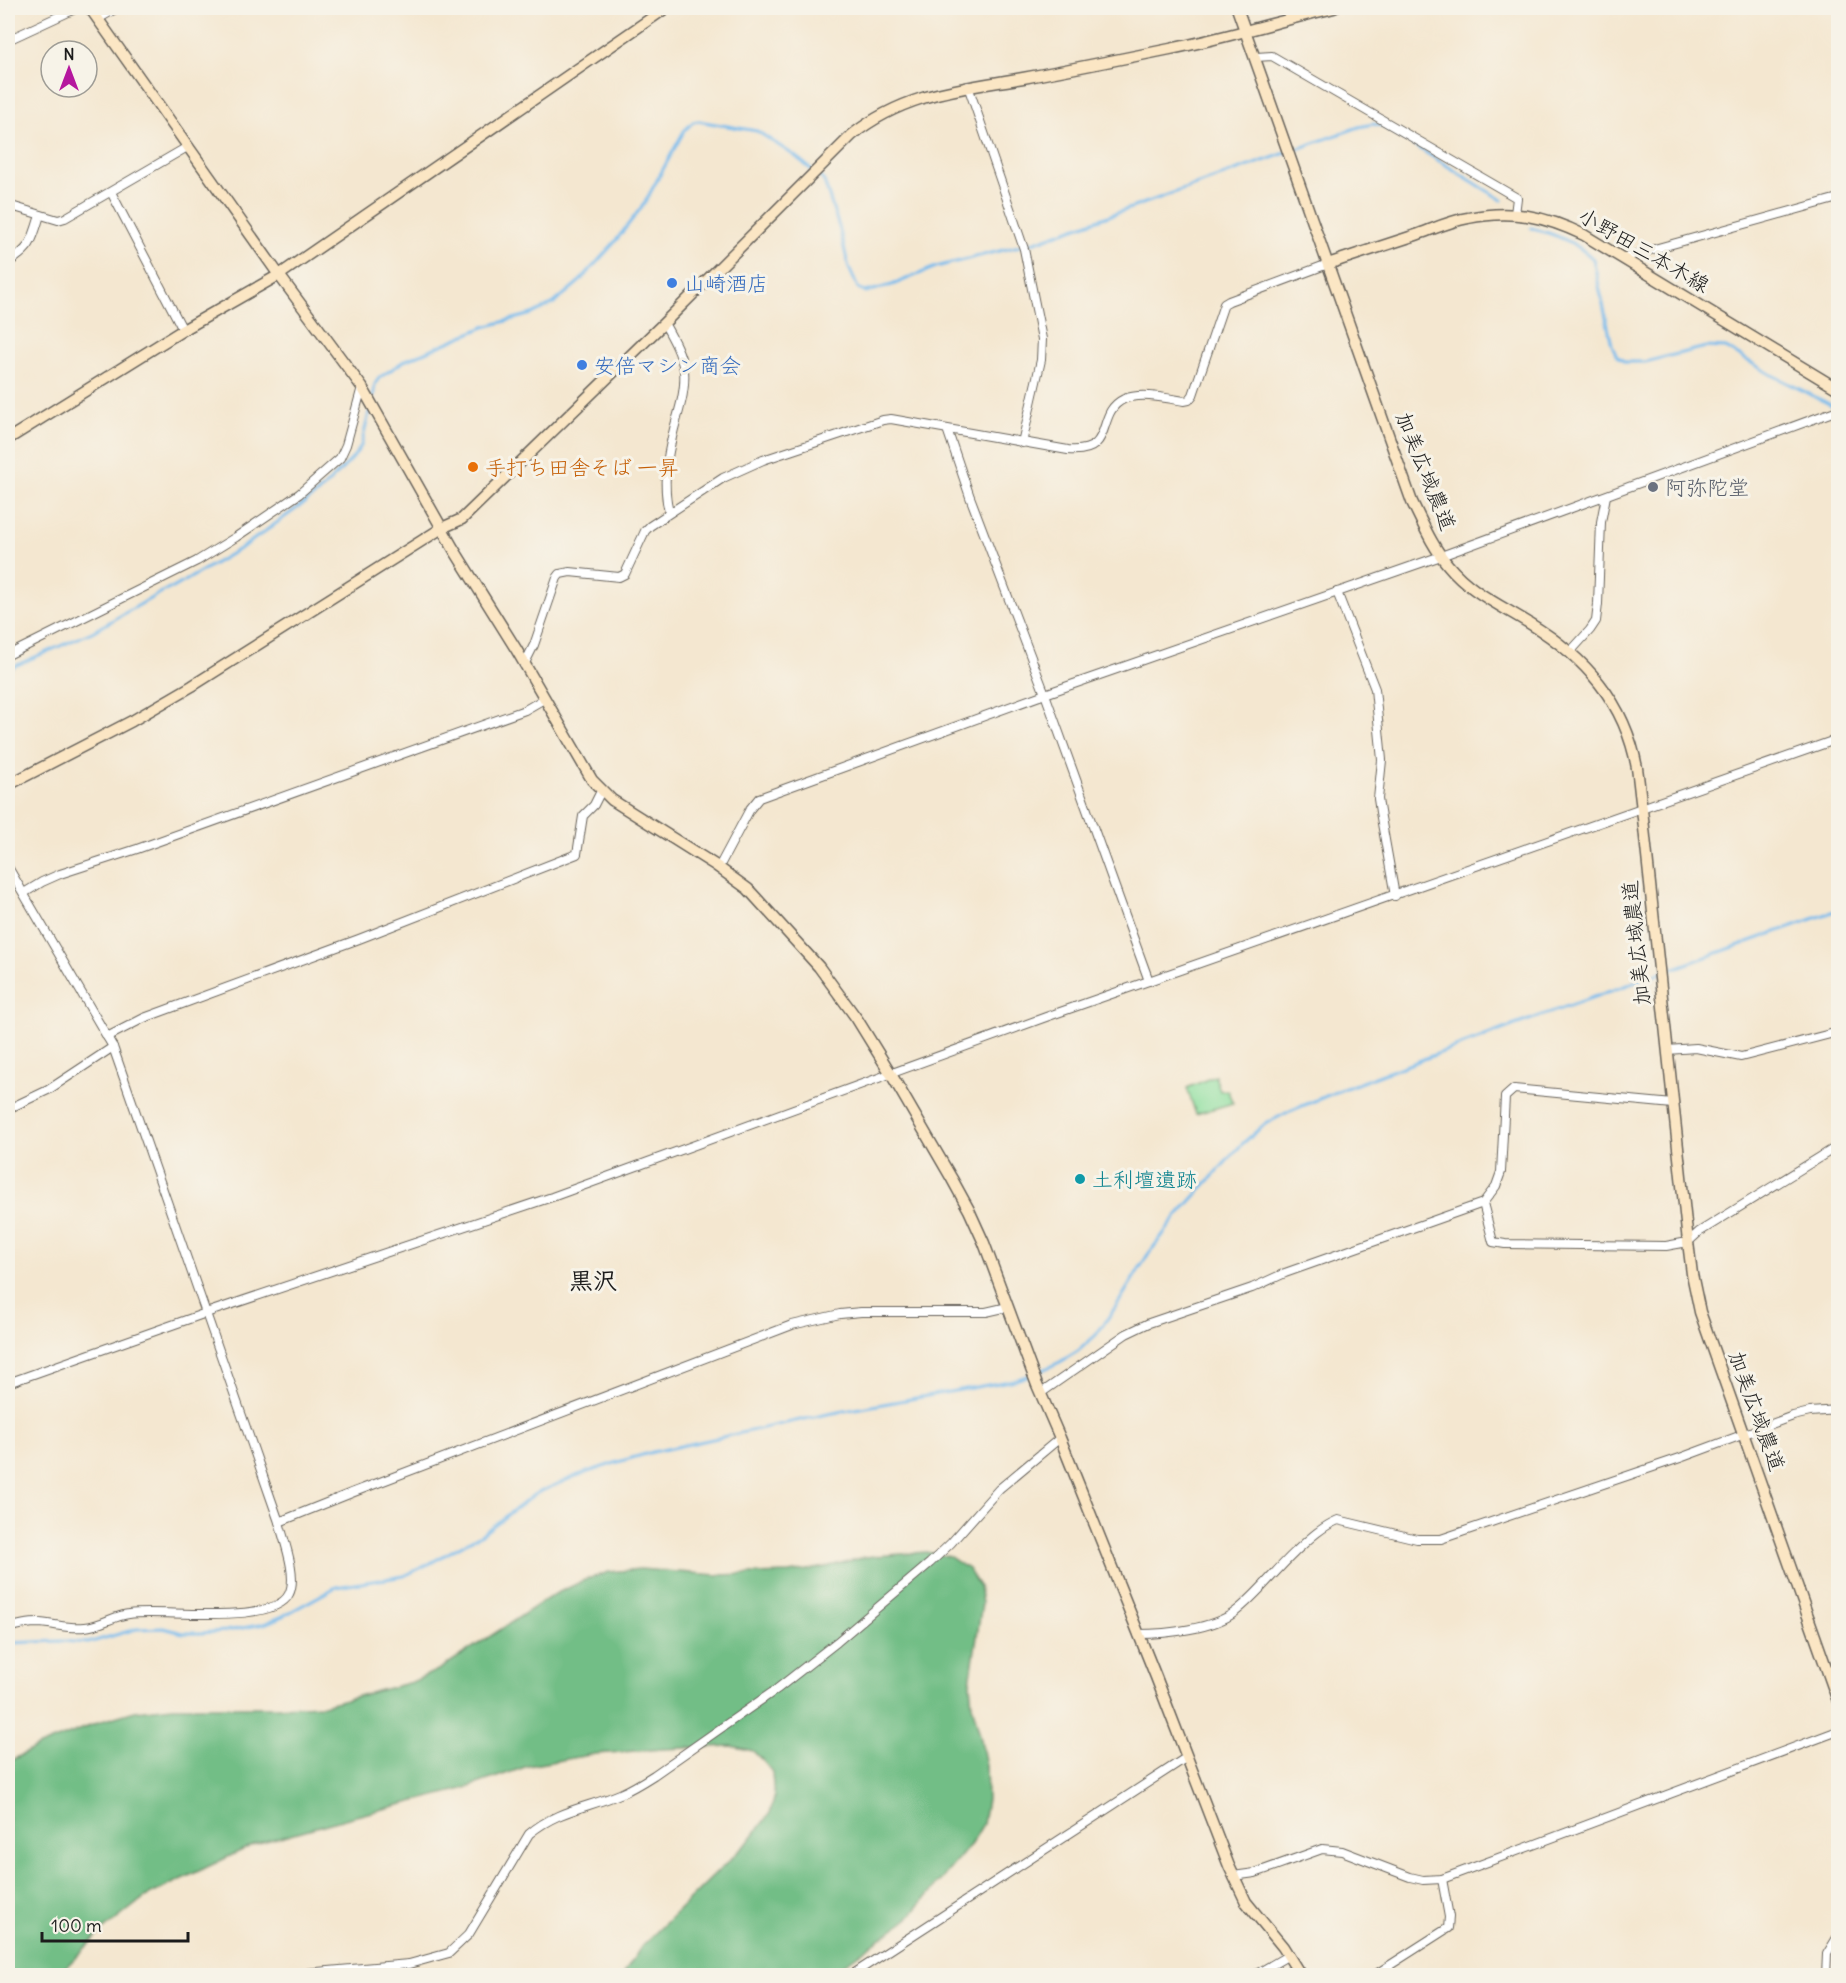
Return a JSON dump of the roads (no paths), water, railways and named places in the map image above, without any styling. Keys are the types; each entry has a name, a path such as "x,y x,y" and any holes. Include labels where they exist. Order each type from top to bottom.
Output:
{"street":[{"path":"8,40 77,8"},
{"path":"90,8 279,275 365,391 442,528 592,780 612,800 719,867 748,889 819,967 857,1019 891,1074 969,1210 1233,1876 1246,1902 1301,1976"},
{"path":"98,19 117,8"},
{"path":"8,439 183,330 279,275 666,8"},
{"path":"524,665 534,645 560,574 570,572 619,577 625,574 645,531 655,521 723,478 763,460 891,419 1085,451 1100,438 1111,412 1125,399 1140,396 1190,400 1224,304 1328,264 1237,8"},
{"path":"8,785 132,721 182,692 442,528 462,519 664,323 852,135 884,113 917,99 968,86 1022,78 1173,48 1334,8"},
{"path":"1256,57 1272,56 1517,198 1515,214"},
{"path":"968,86 1024,249 1042,339 1041,360 1022,442"},
{"path":"8,205 58,220 66,218 189,146"},
{"path":"111,192 183,330"},
{"path":"1622,258 1839,198"},
{"name":"小野田三本木線","path":"1328,264 1466,218 1491,214 1515,214 1559,222 1838,388"},
{"path":"8,263 26,251 40,215"},
{"name":"加美広域農道","path":"1328,264 1412,502 1431,541 1465,583 1490,601 1561,643 1591,671 1611,699 1627,734 1636,767 1642,809 1688,1242 1700,1312 1839,1701"},
{"path":"664,323 678,348 684,370 683,399 666,465 665,495 669,512"},
{"path":"8,655 197,561 299,494 340,458 365,391"},
{"path":"719,867 750,808 759,798 1044,694 1441,556 1839,410"},
{"path":"947,429 1149,981"},
{"path":"1570,652 1596,621 1601,522 1606,496"},
{"path":"1337,592 1375,689 1382,760 1378,799 1395,896"},
{"path":"24,893 60,874 383,762 525,710 544,699"},
{"path":"8,1383 206,1313 552,1197 936,1056 1839,739"},
{"path":"107,1037 144,1018 577,854 583,816 594,805 602,791"},
{"path":"8,867 113,1047 279,1522 291,1577 289,1594 282,1603 260,1611 238,1614 128,1614 86,1627 66,1628 33,1623 8,1628"},
{"path":"1667,1050 1696,1048 1741,1058 1770,1048 1839,1032"},
{"path":"8,1109 48,1090 113,1047"},
{"path":"1039,1389 1126,1334 1149,1323 1483,1203 1496,1186 1501,1172 1505,1097 1511,1090 1673,1104"},
{"path":"1483,1203 1493,1242 1666,1246 1688,1242 1699,1232 1839,1146"},
{"path":"279,1522 501,1435 803,1322 840,1314 986,1312 1008,1307"},
{"path":"1138,1634 1169,1634 1225,1619 1240,1608 1282,1564 1311,1538 1338,1520 1417,1539 1441,1539 1680,1458 1793,1416 1839,1410"},
{"path":"271,1976 409,1964 449,1953 469,1934 529,1834 535,1828 566,1811 633,1788 777,1689 837,1642 930,1563 1004,1484 1060,1438"},
{"path":"1233,1876 1255,1873 1322,1849 1332,1849 1410,1877 1423,1880 1442,1879 1839,1731"},
{"path":"850,1976 1187,1757"},
{"path":"1373,1976 1448,1928 1449,1917 1442,1879"},
{"path":"1826,1976 1827,1954 1839,1936"},
{"path":"1253,1976 1288,1956"}],"waterway":[{"path":"373,397 375,384 379,378 404,361 484,327 532,314 554,303 580,281 614,243 644,204 684,131 693,122 757,131 812,170"},
{"path":"817,174 824,181 849,268 858,288 866,292 892,285 936,267 1035,242 1373,124 1383,126 1502,200"},
{"path":"1531,228 1564,239 1593,259 1612,345 1617,356 1625,362 1645,362 1706,347 1726,348 1772,375 1837,408"},
{"path":"8,669 92,632 246,545 318,493 352,459 361,446 370,409"},
{"path":"1036,1373 1078,1351 1096,1335 1147,1256 1177,1216 1242,1144 1265,1124 1343,1089 1838,910"},
{"path":"8,1643 62,1641 88,1643 136,1629 163,1628 183,1633 200,1633 264,1624 336,1587 404,1576 482,1534 535,1494 576,1476 618,1462 653,1452 828,1414 1015,1380 1030,1375"}],"place":[{"name":"山崎酒店","path":"672,283"},
{"name":"安倍マシン商会","path":"582,365"},
{"name":"手打ち田舎そば 一昇","path":"473,467"},
{"name":"阿弥陀堂","path":"1653,487"},
{"name":"土利壇遺跡","path":"1080,1179"}],"district":[{"name":"黒沢","path":"593,1280"}]}
